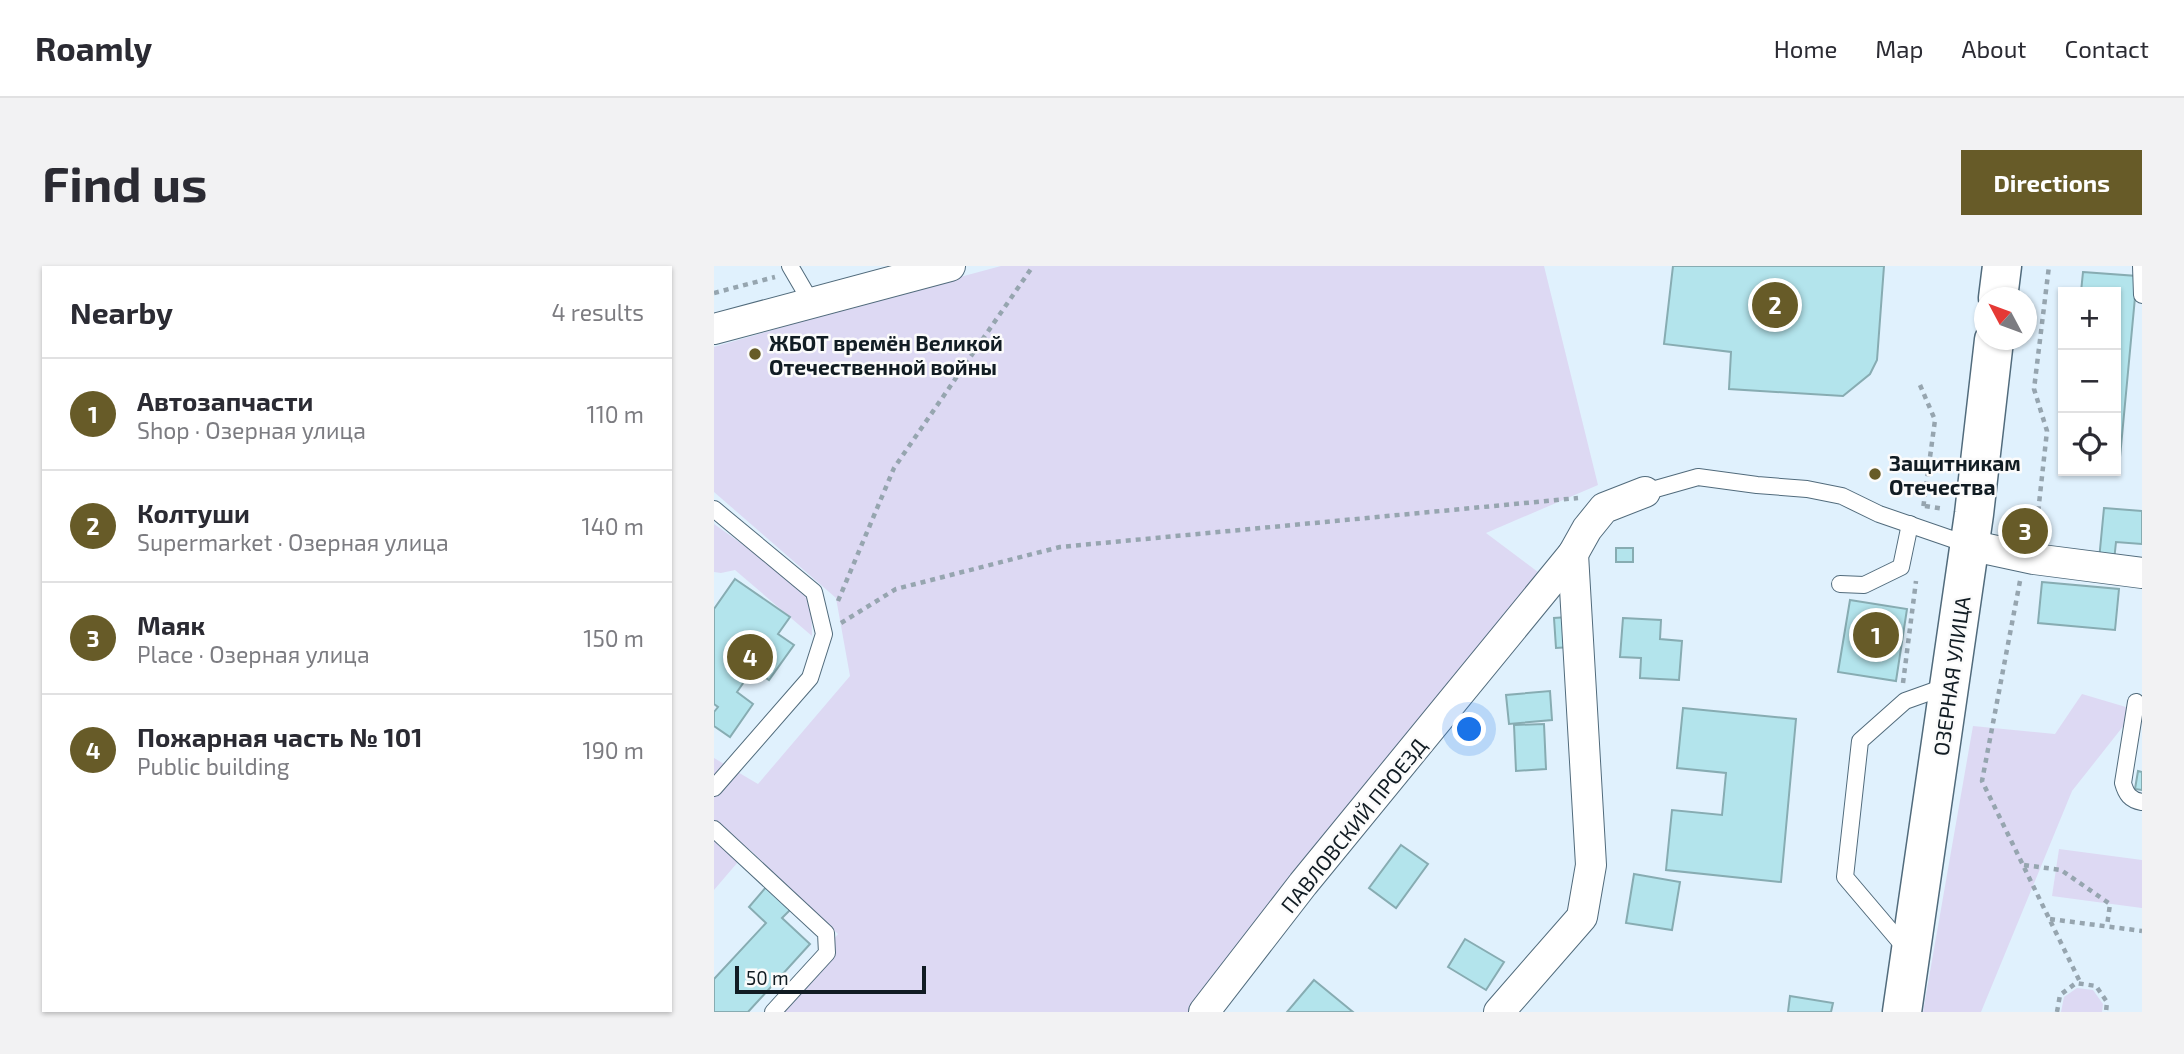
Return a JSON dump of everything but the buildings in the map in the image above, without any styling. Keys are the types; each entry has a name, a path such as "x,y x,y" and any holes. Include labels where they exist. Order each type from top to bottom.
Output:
{"main road":[{"path":"1999,287 2002,266"},
{"name":"ОЗЕРНАЯ УЛИЦА","path":"1902,1012 1981,460 1993,350"}],"street":[{"path":"714,329 950,266"},
{"name":"ПАВЛОВСКИЙ ПРОЕЗД","path":"1204,1012 1303,884 1573,554 1587,529 1604,508 1645,492"},
{"path":"1969,545 2029,558 2142,573"},
{"path":"1499,1012 1583,917 1591,865 1573,554"}],"lane":[{"path":"2141,266 2142,295"},
{"path":"792,269 811,302"},
{"path":"1645,492 1698,477 1807,489 1842,496 1880,514 1969,545"},
{"path":"714,509 814,592 824,634 810,678 714,788"},
{"path":"1840,584 1864,585 1901,567 1910,524"},
{"path":"1910,954 1845,877 1860,741 1905,701 1949,685"},
{"path":"2136,702 2123,783 2126,793 2135,801 2142,802"},
{"path":"714,829 827,933 827,953 773,1012"}],"path":[{"path":"824,634 894,468 1034,266"},
{"path":"2049,266 2034,388 2046,431 2029,558 1982,780 2081,984"},
{"path":"714,293 792,269"},
{"path":"824,634 896,589 1060,547 1590,497"},
{"path":"2023,865 2061,870 2110,904 2107,926"},
{"path":"2049,919 2142,931"},
{"path":"2057,1012 2060,995 2076,984 2095,986 2107,1002 2106,1012"}],"shaded area":[{"path":"1001,266 1544,266 1598,485 1486,533 1538,572 1192,1012 773,1012 838,934 749,849 714,890 714,758 758,784 850,676 836,598 714,492 714,347"},
{"path":"714,524 779,570 811,601 812,636 735,570 714,572"},
{"path":"2082,694 2136,710 2072,791 1981,1012 1923,1012 1973,726 2055,734"},
{"path":"2059,849 2142,860 2142,908 2052,896"},
{"path":"2077,988 2093,990 2103,1004 2102,1012 2061,1012 2064,997"}],"place":[{"name":"Колтуши","path":"1775,305"},
{"name":"ЖБОТ времён Великой Отечественной войны","path":"755,354"},
{"name":"Защитникам Отечества","path":"1875,474"},
{"name":"Маяк","path":"2025,531"},
{"name":"Автозапчасти","path":"1876,635"},
{"name":"Пожарная часть № 101","path":"750,657"}]}
